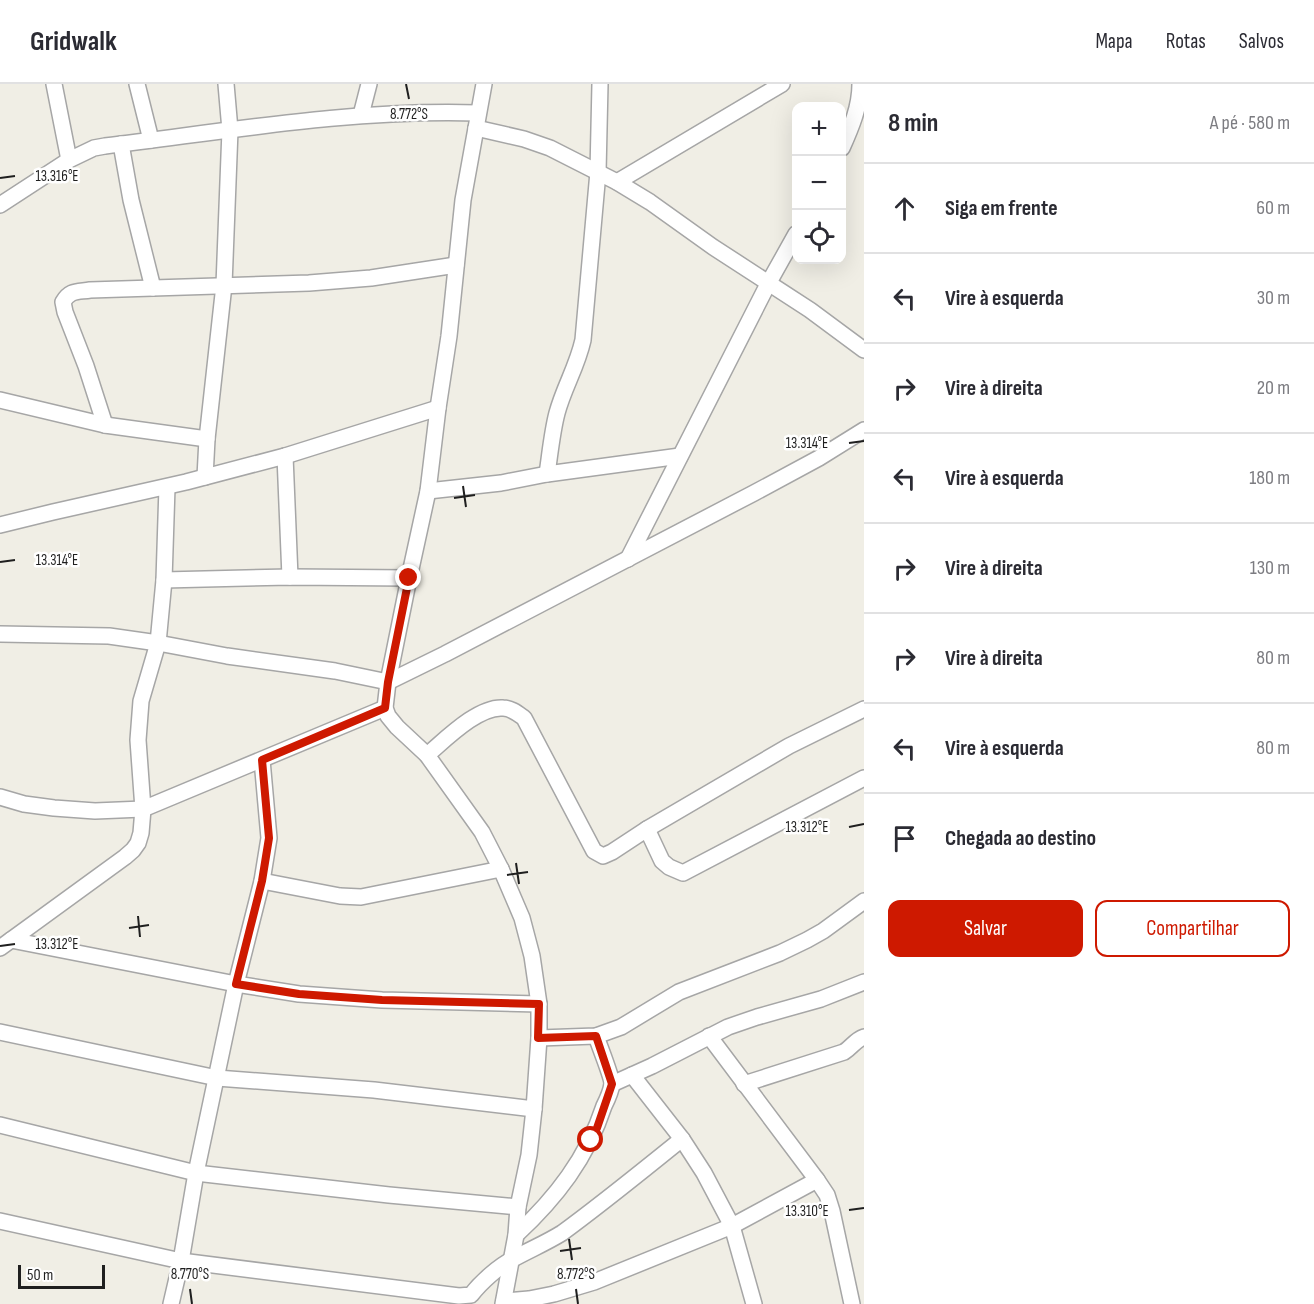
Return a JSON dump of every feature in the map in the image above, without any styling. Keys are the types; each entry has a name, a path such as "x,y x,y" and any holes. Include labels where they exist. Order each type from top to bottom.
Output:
{"street":[{"path":"54,84 69,160"},
{"path":"138,84 151,140"},
{"path":"205,477 224,285 230,130 226,84"},
{"path":"362,115 369,84"},
{"path":"484,84 463,201 449,336 428,491 388,682 385,708 397,727 427,755 482,832 501,868 522,918 532,956 539,1004 534,1110 529,1155 518,1207 516,1235 503,1303 554,1294 594,1282 732,1226 817,1180"},
{"path":"547,474 561,399 576,366 583,340 598,172 600,84"},
{"path":"617,183 782,84"},
{"path":"846,138 857,107 860,84"},
{"path":"0,205 69,160 94,148 362,115 442,112 477,120 550,148 598,172 650,202 768,284 810,310 864,350"},
{"path":"121,144 131,200 153,288"},
{"path":"628,560 792,241"},
{"path":"105,425 65,312 63,302 67,295 75,292 153,288 328,282 456,265"},
{"path":"0,400 105,425 207,439"},
{"path":"0,525 167,487 285,456 438,408"},
{"path":"0,634 109,636 335,671 388,682 628,560 819,458 864,430"},
{"path":"285,456 290,577"},
{"path":"428,491 501,483 547,474 680,456"},
{"path":"5,944 133,850 138,843 143,809 138,740 141,701 158,643 164,580 167,487"},
{"path":"164,580 290,577 409,578"},
{"path":"427,755 475,716 502,707 514,710 524,718 594,851 603,856 789,746 864,709"},
{"path":"0,797 24,804 54,808 95,811 143,809 385,708"},
{"path":"171,1304 236,984 262,881 269,838 262,760"},
{"path":"647,830 662,861 683,873 864,778"},
{"path":"262,881 340,896 361,897 501,868"},
{"path":"538,1038 596,1036 621,1027 679,992 780,953 807,940 864,901"},
{"path":"5,944 299,994 382,1000 539,1004"},
{"path":"612,1084 744,1020 820,999 864,982"},
{"path":"0,1032 217,1078 374,1090 534,1110"},
{"path":"516,1235 547,1205 578,1163 597,1128 612,1084 596,1036"},
{"path":"710,1036 826,1195 832,1211 852,1304"},
{"path":"744,1084 844,1052 855,1041 864,1037"},
{"path":"632,1076 695,1158 732,1226 754,1304"},
{"path":"0,1125 196,1173 518,1207"},
{"path":"0,1221 181,1261 468,1299 478,1286 510,1260 560,1234 682,1139"}],"route":[{"path":"409,578 385,708 262,760 269,838 262,881 236,984 299,994 382,1000 539,1004 538,1038 596,1036 612,1084 591,1140"}]}
